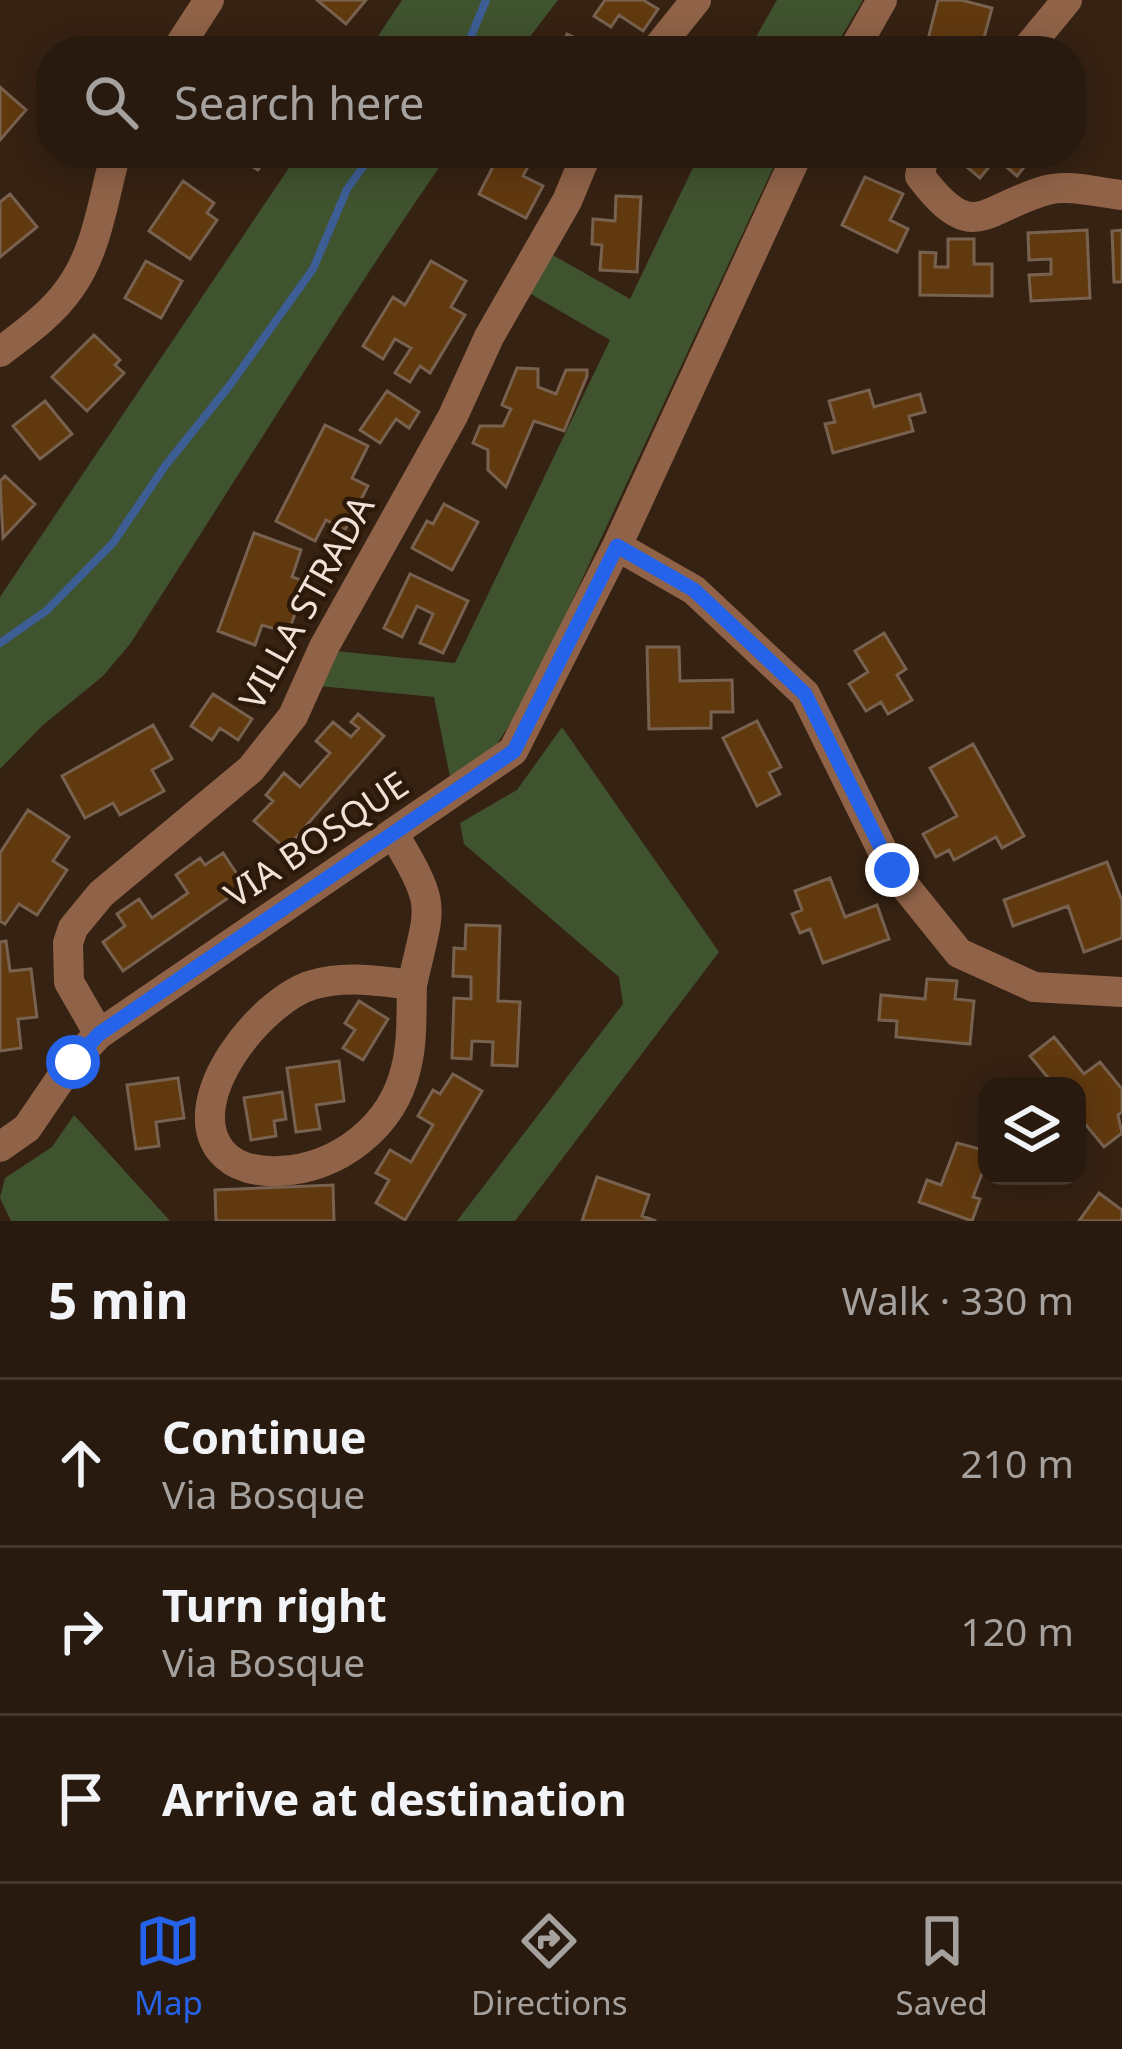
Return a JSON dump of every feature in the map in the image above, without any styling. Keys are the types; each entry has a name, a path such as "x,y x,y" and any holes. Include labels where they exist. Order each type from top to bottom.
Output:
{"street":[{"path":"186,36 209,0"},
{"path":"667,36 696,0"},
{"path":"862,36 882,0"},
{"path":"1037,36 1067,0"},
{"path":"0,352 57,305 80,272 95,236 112,168"},
{"name":"VILLA STRADA","path":"99,1034 69,982 68,943 73,928 101,894 251,769 293,716 324,647 453,416 489,337 581,168"},
{"name":"VIA BOSQUE","path":"0,1148 27,1128 73,1062 99,1034 514,751 617,546 791,168"},
{"path":"921,168 920,176 945,209 979,218 1052,188 1122,195"},
{"path":"617,546 694,590 805,694 892,870 959,953 1034,987 1122,992"},
{"path":"393,833 427,896 428,927 412,986 410,1043 390,1109 364,1137 330,1159 296,1169 260,1170 226,1156 212,1130 215,1095 243,1037 264,1013 289,994 317,983 350,979 412,986"}],"green space":[{"path":"402,0 558,0 530,36 378,36"},
{"path":"777,0 863,0 842,36 757,36"},
{"path":"289,168 439,168 130,644 103,676 43,725 0,769 0,597"},
{"path":"693,168 773,168 527,698 497,744 450,777 434,697 319,686 335,651 455,663 610,340 529,293 551,254 630,299"},
{"path":"562,727 719,952 515,1221 457,1221 623,1004 619,977 464,844 460,823 517,790"},
{"path":"74,1115 170,1221 11,1221 0,1198 5,1178 52,1147"}],"building":[{"path":"317,0 366,0 346,24"},
{"path":"605,0 643,0 658,9 643,31 619,15 611,27 594,16"},
{"path":"938,0 992,8 984,36 929,36"},
{"path":"0,87 26,110 0,140"},
{"path":"492,168 527,168 523,176 543,186 526,218 479,194"},
{"path":"968,168 988,168 980,178"},
{"path":"865,177 903,194 890,220 908,229 897,252 842,225"},
{"path":"183,181 214,203 207,213 217,220 190,259 149,231"},
{"path":"10,194 37,227 0,257 0,202"},
{"path":"616,196 641,197 637,272 600,270 602,245 592,244 593,219 615,221"},
{"path":"1087,230 1090,298 1031,301 1029,275 1051,274 1051,259 1029,260 1028,233"},
{"path":"1122,230 1122,282 1114,282 1112,231"},
{"path":"948,239 974,239 974,264 992,264 992,296 920,295 920,252 936,253 935,267 948,267"},
{"path":"146,261 182,281 161,318 125,298"},
{"path":"431,261 466,281 451,307 465,315 430,373 420,366 410,382 395,373 411,348 395,339 383,359 363,346 393,297 405,305"},
{"path":"94,335 120,360 115,365 124,373 87,411 52,377"},
{"path":"517,368 538,369 538,387 556,394 566,370 587,370 587,376 564,431 534,421 506,487 488,470 488,450 473,443 480,426 503,426 511,409 502,405"},
{"path":"869,390 874,407 920,394 925,412 909,416 913,431 833,453 825,424 835,422 829,401"},
{"path":"387,391 419,412 409,428 396,419 380,443 360,430"},
{"path":"45,401 72,434 40,459 13,426"},
{"path":"325,425 368,446 352,478 368,486 345,530 326,520 315,541 276,521"},
{"path":"5,476 35,504 3,538 0,481"},
{"path":"444,504 478,522 452,570 412,548 427,521 433,524"},
{"path":"254,533 301,550 292,577 307,582 288,633 262,625 255,645 218,631"},
{"path":"410,574 468,601 443,653 420,643 433,614 417,606 402,637 384,628"},
{"path":"884,633 906,669 897,675 912,700 888,714 881,702 866,711 849,684 868,672 855,651"},
{"path":"647,647 679,647 680,681 732,680 733,712 711,712 711,728 649,729"},
{"path":"213,694 252,719 238,740 220,728 212,740 191,726"},
{"path":"358,714 384,736 286,849 254,821 273,801 266,795 284,773 300,787 330,753 316,741 333,722 351,737 359,728 351,722"},
{"path":"757,721 781,767 769,773 780,794 757,806 723,738"},
{"path":"153,725 172,759 152,770 164,791 120,815 113,803 85,818 62,776"},
{"path":"973,744 1024,836 1002,848 996,837 954,860 949,850 936,857 923,834 957,816 930,768"},
{"path":"28,810 69,837 53,861 67,870 37,915 19,904 5,924 0,921 0,853"},
{"path":"223,853 245,886 123,971 103,942 125,926 117,914 139,899 152,918 188,893 176,875 200,858 205,865"},
{"path":"1107,862 1122,901 1122,938 1084,952 1068,906 1013,926 1004,900"},
{"path":"830,878 845,917 877,905 889,939 823,963 810,929 800,933 792,914 802,910 795,891"},
{"path":"466,925 500,926 498,1001 520,1002 517,1066 492,1065 493,1042 472,1041 471,1059 452,1058 454,998 471,999 471,977 453,976 454,948 465,949"},
{"path":"6,941 10,971 31,969 37,1017 18,1019 21,1048 0,1051 0,942"},
{"path":"927,979 957,981 955,999 974,1001 970,1044 896,1037 897,1021 879,1020 881,995 925,999"},
{"path":"359,1001 388,1019 363,1060 343,1048 355,1030 345,1023"},
{"path":"1054,1037 1084,1074 1100,1062 1122,1089 1118,1115 1122,1133 1104,1147 1086,1125 1086,1077 1048,1077 1030,1056"},
{"path":"339,1061 344,1101 316,1105 320,1129 296,1132 287,1068"},
{"path":"453,1074 482,1091 405,1220 376,1203 389,1180 376,1173 390,1150 411,1162 433,1125 418,1116 433,1090 440,1094"},
{"path":"178,1078 184,1118 156,1122 159,1146 136,1149 127,1085"},
{"path":"282,1092 286,1119 274,1121 276,1136 251,1140 244,1098"},
{"path":"957,1143 978,1149 978,1184 973,1197 980,1199 972,1221 919,1202 927,1180 941,1185"},
{"path":"597,1177 649,1195 642,1216 656,1221 582,1221"},
{"path":"333,1185 334,1221 216,1221 215,1190"},
{"path":"1099,1193 1122,1210 1122,1221 1079,1221"}],"waterway":[{"path":"471,36 486,0"},
{"path":"0,643 46,611 113,543 313,269 347,189 362,168"}],"route":[{"path":"73,1062 99,1034 514,751 617,546 694,590 805,694 892,870"}]}
